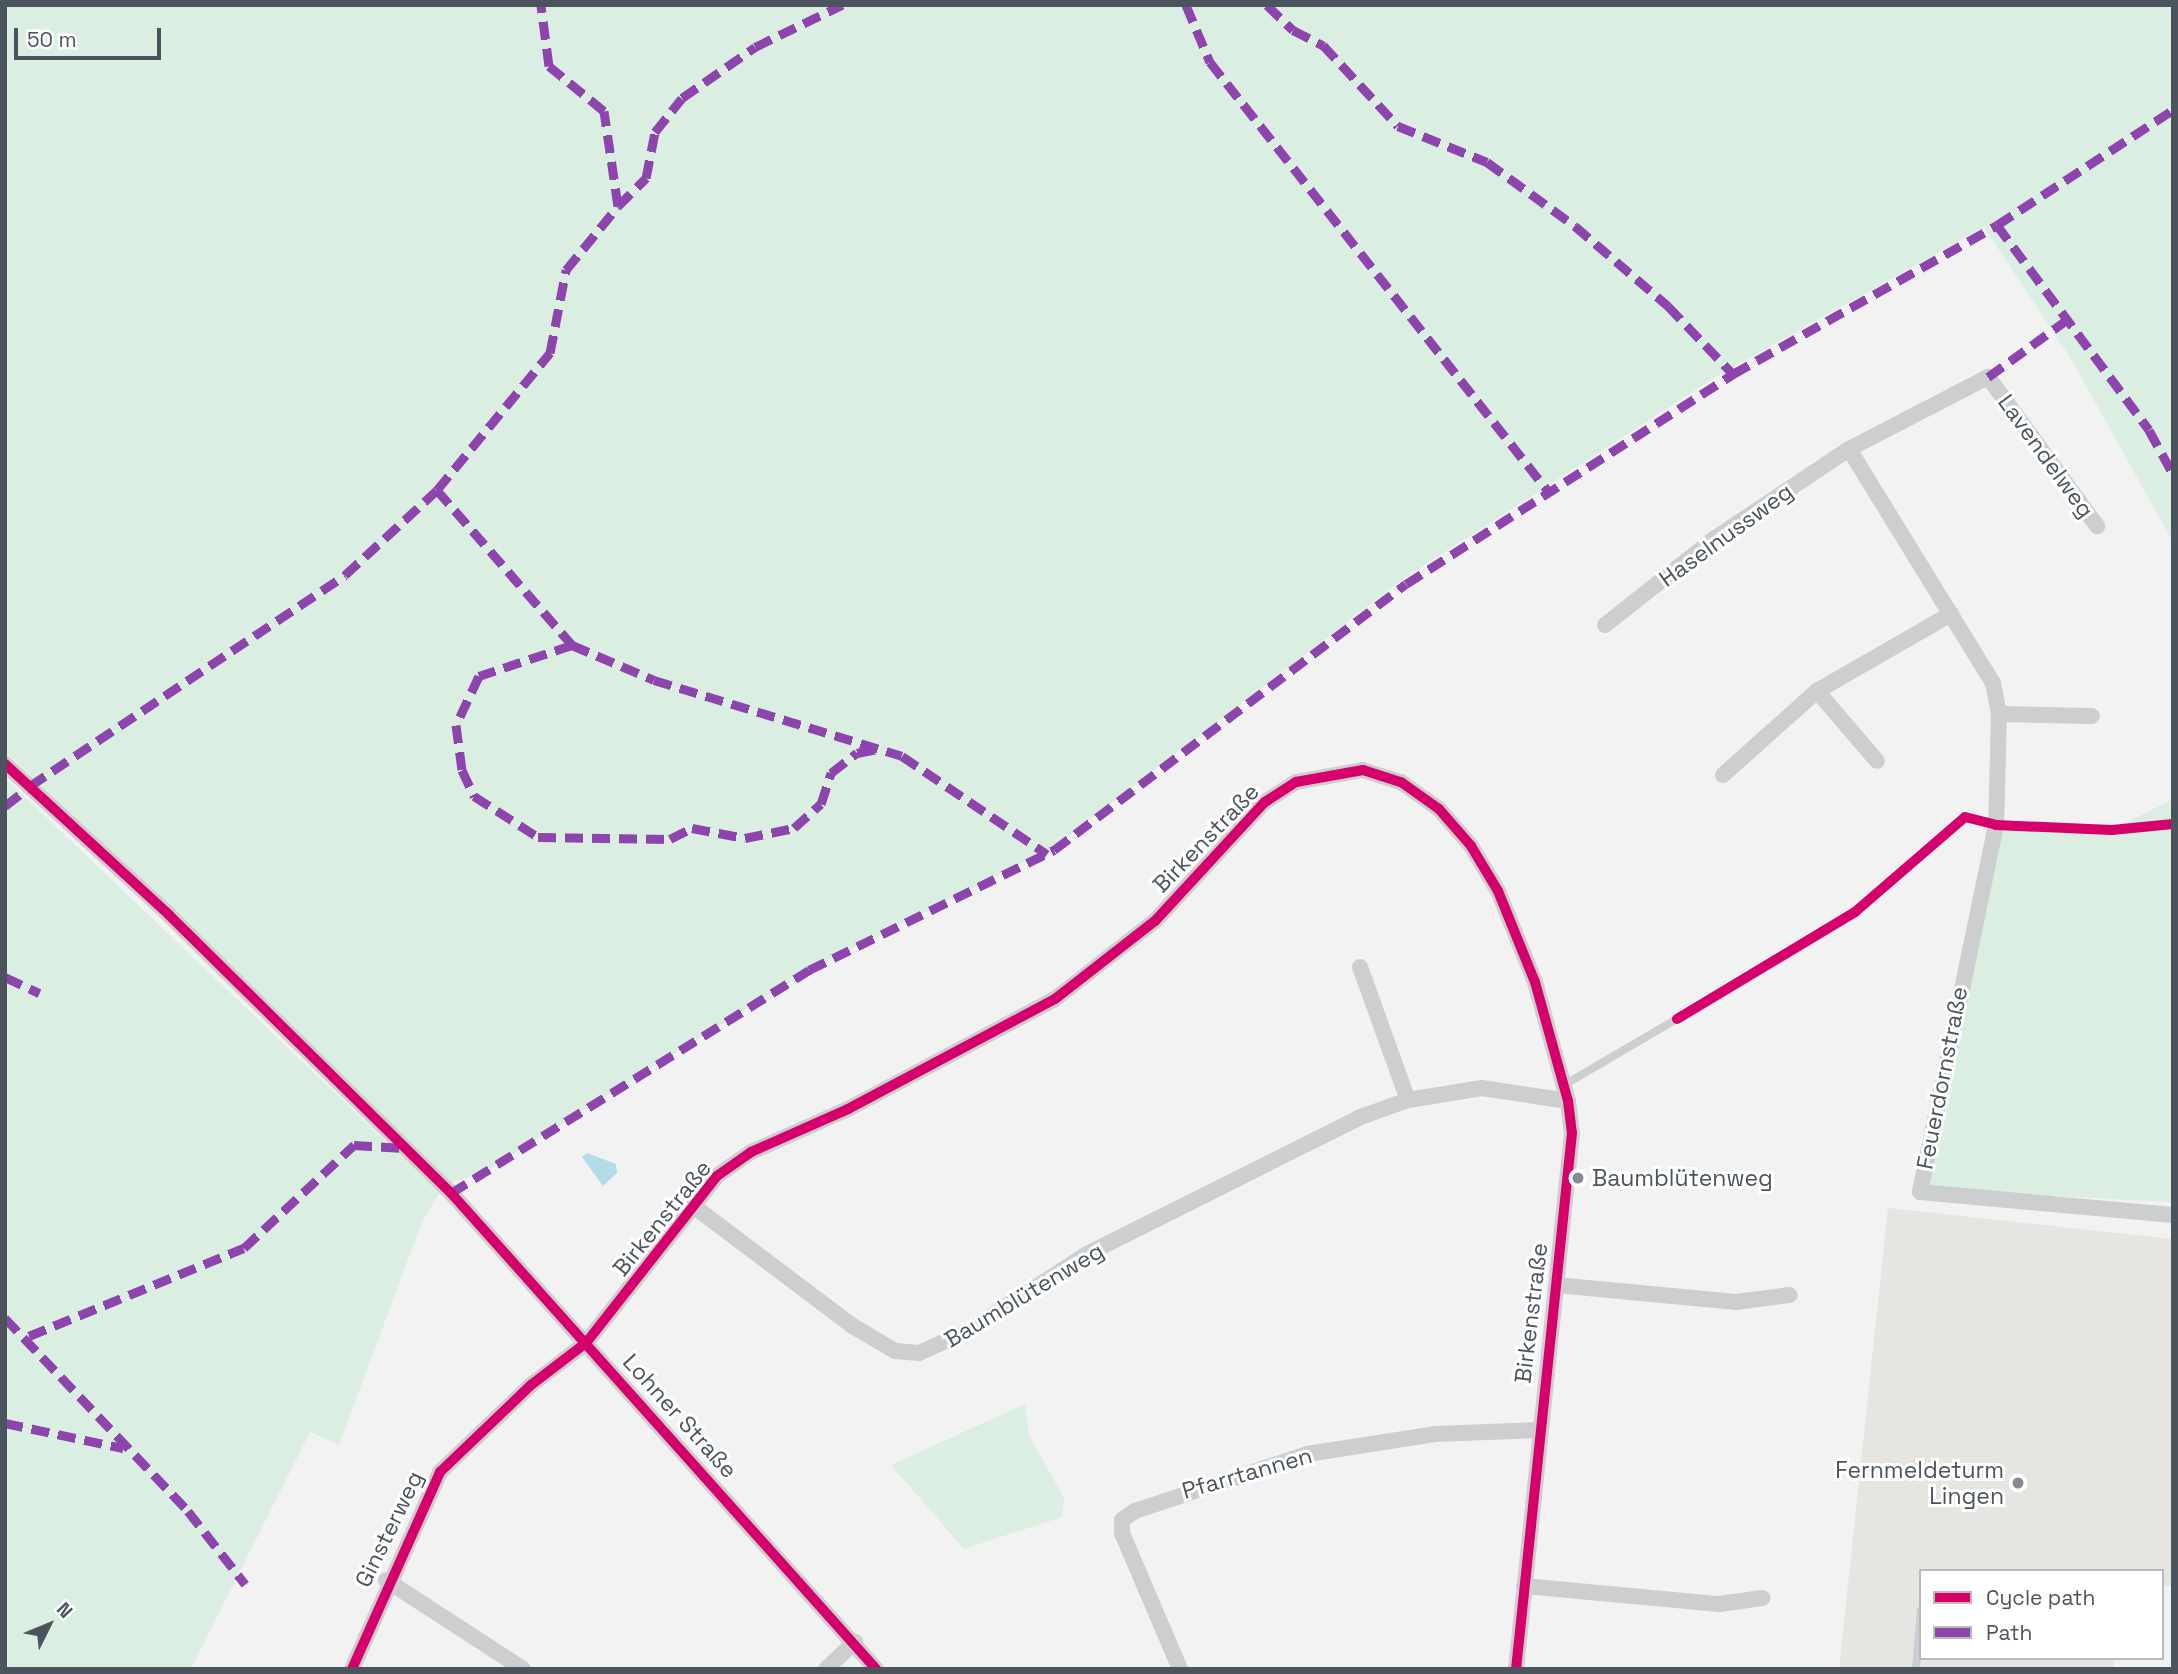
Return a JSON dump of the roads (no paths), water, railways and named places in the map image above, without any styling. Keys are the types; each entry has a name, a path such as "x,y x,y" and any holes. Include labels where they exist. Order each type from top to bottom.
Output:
{"street":[{"name":"Lavendelweg","path":"1849,449 1988,377 2097,526"},
{"name":"Feuerdornstraße","path":"1849,449 1993,683 1999,714 1996,825 1920,1192 2173,1215"},
{"name":"Haselnussweg","path":"1605,625 1714,539 1849,449"},
{"path":"1723,775 1816,691 1951,614"},
{"path":"1816,691 1877,761"},
{"path":"1999,714 2092,716"},
{"name":"Lohner Straße","path":"5,764 169,915 451,1193 855,1642 876,1669"},
{"name":"Birkenstraße","path":"586,1343 696,1208 717,1176 751,1152 1001,1031 1101,968 1155,921 1265,802 1296,782 1327,773 1363,770 1401,782 1439,809 1471,846 1498,891 1535,982 1566,1093 1572,1133 1538,1430 1516,1669"},
{"path":"1360,967 1408,1101"},
{"name":"Baumblütenweg","path":"696,1208 851,1325 895,1351 919,1353 970,1330 1087,1254 1295,1145 1408,1101 1482,1088 1566,1093"},
{"path":"1556,1284 1735,1302 1790,1295"},
{"name":"Ginsterweg","path":"352,1669 386,1580 440,1472 531,1385 586,1343"},
{"name":"Pfarrtannen","path":"1180,1669 1122,1533 1122,1520 1135,1511 1307,1454 1436,1434 1538,1430"},
{"name":"Ginsterweg","path":"386,1580 523,1669"},
{"path":"1524,1586 1719,1604 1763,1598"},
{"path":"826,1669 855,1642"}],"lane":[{"path":"1566,1093 1677,1019"},
{"path":"1916,1669 1919,1634"}],"water":[{"path":"587,1153 616,1164 617,1173 603,1186 582,1157"}],"place":[{"name":"Baumblütenweg","path":"1578,1178"},
{"name":"Fernmeldeturm Lingen","path":"2018,1483"}]}
